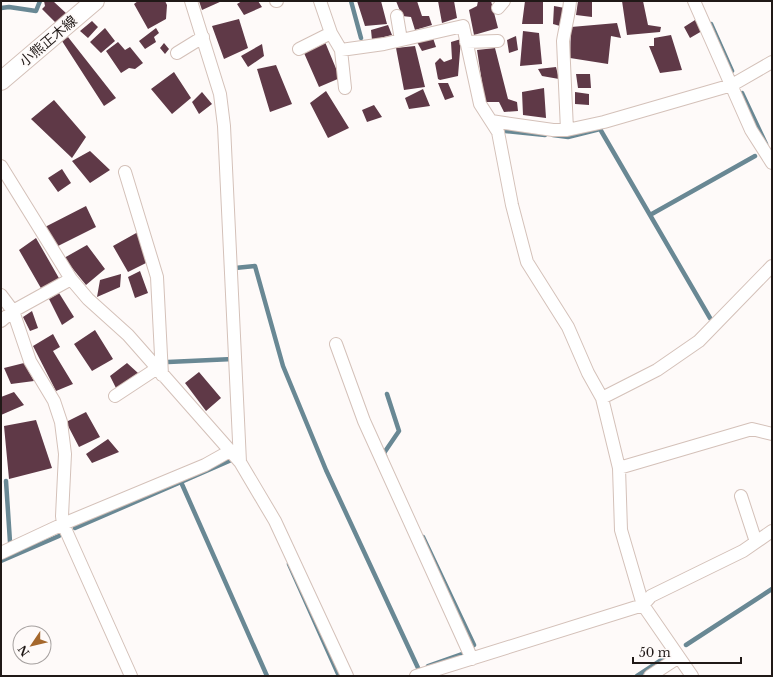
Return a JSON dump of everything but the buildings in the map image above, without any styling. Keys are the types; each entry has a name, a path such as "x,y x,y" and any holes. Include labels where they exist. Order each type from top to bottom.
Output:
{"main road":[{"name":"小熊正木線","path":"1,81 95,1"}],"street":[{"path":"191,1 220,94 224,126 240,462"},
{"path":"320,1 331,33 341,50 345,88"},
{"path":"568,130 563,41 568,22 570,1"},
{"path":"694,1 751,130 772,163"},
{"path":"397,16 401,40"},
{"path":"341,50 401,40 462,26 480,104 498,132 512,205 527,262 568,327 588,373 602,398 619,468 621,530 643,605 692,676"},
{"path":"299,49 331,33"},
{"path":"178,53 202,37"},
{"path":"466,42 498,41"},
{"path":"491,121 554,130 568,130 604,122 732,85 772,62"},
{"path":"1,166 71,280 88,299 128,335 159,372 240,462 275,521 347,676"},
{"path":"125,172 157,276 159,372"},
{"path":"602,398 657,370 699,340 772,266"},
{"path":"1,321 14,311 71,280"},
{"path":"1,295 14,311 30,361 54,401 61,422 65,454 62,516 63,524 130,676"},
{"path":"336,344 364,421 472,659"},
{"path":"115,396 159,372"},
{"path":"619,468 752,428 772,434"},
{"path":"1,553 63,524 205,465 230,451"},
{"path":"741,496 756,542"},
{"path":"416,676 643,605 651,596 743,551 772,531"},
{"path":"650,676 679,657"}],"waterway":[{"path":"1,8 9,7 36,11 40,1"},
{"path":"351,1 361,38"},
{"path":"711,24 732,71"},
{"path":"742,93 766,144"},
{"path":"553,135 568,137 600,129 650,215"},
{"path":"505,131 545,135"},
{"path":"710,318 650,215 755,156"},
{"path":"235,268 255,266 283,366 326,470 419,670"},
{"path":"168,362 233,359"},
{"path":"385,456 384,453 399,431 387,394"},
{"path":"181,482 236,458"},
{"path":"6,481 10,542"},
{"path":"75,528 181,482 267,676"},
{"path":"1,561 59,536"},
{"path":"423,537 474,645 462,654 428,666"},
{"path":"289,564 339,676"},
{"path":"686,645 772,589"},
{"path":"637,676 669,655"}]}
